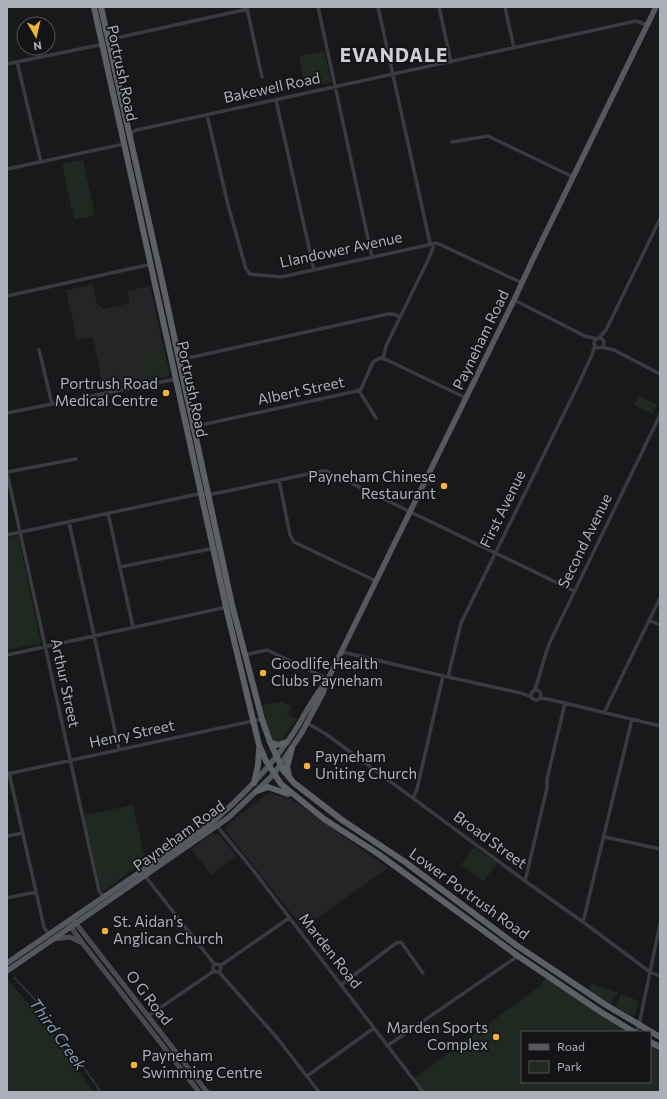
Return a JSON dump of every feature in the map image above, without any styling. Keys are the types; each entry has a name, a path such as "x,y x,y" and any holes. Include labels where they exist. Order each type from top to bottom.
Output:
{"highway":[{"name":"Portrush Road","path":"94,7 129,131 176,379 208,495 217,547 253,721 259,745 274,774"},
{"name":"Portrush Road","path":"101,7 105,42 124,144 179,360 202,493 217,547"},
{"path":"129,131 124,144 134,155"},
{"name":"Portrush Road","path":"229,606 262,719 276,756"},
{"path":"270,742 276,745 287,742"},
{"path":"254,783 258,765 259,745"},
{"path":"291,780 287,766 292,748"},
{"name":"Lower Portrush Road","path":"276,756 280,765 291,780 336,815 405,862 514,943 610,1008 649,1031"},
{"name":"Lower Portrush Road","path":"274,774 281,784 324,820 388,861 518,956 614,1020 633,1031"},
{"path":"257,792 264,788 270,787 297,798"},
{"path":"381,847 386,854 388,861 405,862"},
{"path":"514,943 518,956 533,956"},
{"path":"610,1008 614,1020 626,1018"},
{"name":"Lower Portrush Road","path":"651,1032 660,1037"},
{"path":"651,1042 660,1047"}],"main road":[{"name":"Payneham Road","path":"7,972 71,923 145,876 228,818 257,792 274,774 292,748 323,693 327,681 656,7"},
{"name":"Payneham Road","path":"71,923 104,897 209,825 234,804 269,766 287,742 318,692 327,681"},
{"name":"O G Road","path":"71,923 84,945 198,1092"},
{"name":"O G Road","path":"71,923 148,1016 207,1092"},
{"path":"51,937 70,936 84,945"},
{"name":"Payneham Road","path":"7,963 51,937"},
{"path":"142,1020 148,1016"}],"street":[{"path":"318,7 372,257"},
{"path":"378,7 430,243"},
{"path":"439,7 451,62"},
{"path":"505,7 514,48"},
{"path":"7,64 247,8 262,77"},
{"name":"Bakewell Road","path":"129,131 636,21 648,25"},
{"path":"17,62 42,162"},
{"path":"276,100 314,270"},
{"name":"Llandower Avenue","path":"207,115 228,205 248,272 254,275 280,277 435,242"},
{"name":"Bakewell Road","path":"129,131 136,130"},
{"path":"452,142 488,136 574,177"},
{"path":"7,169 124,144"},
{"path":"600,347 604,342 606,330 660,219"},
{"path":"466,398 383,359 386,346 428,260 435,242 522,283"},
{"path":"7,296 155,263"},
{"path":"514,300 585,336 594,344 614,350"},
{"path":"179,360 388,314 394,314 400,317"},
{"path":"598,338 606,330"},
{"path":"585,336 598,338 614,350 659,373"},
{"name":"First Avenue","path":"448,677 460,626 592,355 594,344 598,338"},
{"name":"First Avenue","path":"592,355 600,347"},
{"path":"39,350 52,404"},
{"name":"Albert Street","path":"190,428 359,391 373,362 377,359 383,359"},
{"path":"7,413 176,379"},
{"path":"359,391 376,418"},
{"name":"Second Avenue","path":"531,697 538,681 544,655 660,414"},
{"path":"7,472 76,459"},
{"path":"7,535 202,493 208,495 324,471 411,511 574,591"},
{"name":"Arthur Street","path":"7,472 98,891 104,897"},
{"path":"279,480 290,535 294,542 376,581"},
{"path":"108,513 133,627"},
{"path":"69,522 119,749"},
{"path":"120,567 217,547"},
{"path":"604,713 660,598"},
{"path":"7,655 229,606"},
{"path":"649,620 660,626"},
{"path":"244,655 267,650 327,681"},
{"path":"342,652 521,693 531,697 534,700 540,695"},
{"path":"412,798 417,790 443,676"},
{"name":"Second Avenue","path":"538,681 540,695"},
{"path":"521,693 534,691 548,699 565,704 660,726"},
{"path":"525,881 565,704"},
{"name":"Henry Street","path":"8,774 70,759 262,719"},
{"path":"584,922 632,719"},
{"name":"Broad Street","path":"307,723 326,734 525,881 584,922 650,972 660,976"},
{"path":"8,774 44,927 51,937"},
{"name":"Marden Road","path":"217,826 253,870 423,1092"},
{"path":"7,836 23,833"},
{"path":"605,837 660,849"},
{"path":"145,876 215,965 220,966 290,918"},
{"path":"7,898 36,892"},
{"path":"636,1031 639,1026 660,924"},
{"path":"341,985 396,943 401,942 423,973"},
{"path":"387,1046 518,956"},
{"path":"214,971 213,967 215,965"},
{"path":"219,972 221,970 220,966"},
{"path":"148,1016 214,971 219,972 278,1040 319,1092"},
{"path":"307,1076 374,1028"}],"shaded area":[{"path":"93,284 97,304 104,309 130,303 127,291 150,286 170,376 104,390 93,337 77,340 66,290"},
{"path":"269,793 291,799 388,868 303,928 225,830 229,823"},
{"path":"212,834 219,834 236,856 211,875 191,849"}],"green space":[{"path":"324,51 331,82 305,88 299,56"},
{"path":"83,160 95,215 74,220 62,164"},
{"path":"164,349 169,375 145,380 139,351 144,350 145,353"},
{"path":"639,396 657,405 653,414 634,405"},
{"path":"18,536 41,643 7,650 7,539"},
{"path":"281,702 291,706 287,715 297,719 281,741 276,742 272,740 262,705"},
{"path":"133,805 145,860 104,891 101,889 84,815"},
{"path":"474,847 497,863 484,881 461,865"},
{"name":"Marden Sports Complex","path":"547,976 632,1031 521,1031 521,1083 651,1083 651,1042 660,1047 660,1092 423,1092 413,1079 540,986"},
{"path":"8,980 54,1034 94,1092 7,1092"},
{"path":"592,984 618,993 611,1004 588,989"},
{"path":"621,994 639,1001 635,1015 630,1015 616,1006"}],"waterway":[{"name":"Third Creek","path":"14,977 40,1005 101,1092"}],"place":[{"name":"Portrush Road Medical Centre","path":"166,393"},
{"name":"Payneham Chinese Restaurant","path":"444,486"},
{"name":"Goodlife Health Clubs Payneham","path":"263,673"},
{"name":"Payneham Uniting Church","path":"307,766"},
{"name":"St. Aidan's Anglican Church","path":"105,931"},
{"name":"Marden Sports Complex","path":"496,1037"},
{"name":"Payneham Swimming Centre","path":"134,1065"}],"district":[{"name":"EVANDALE","path":"394,55"}]}
